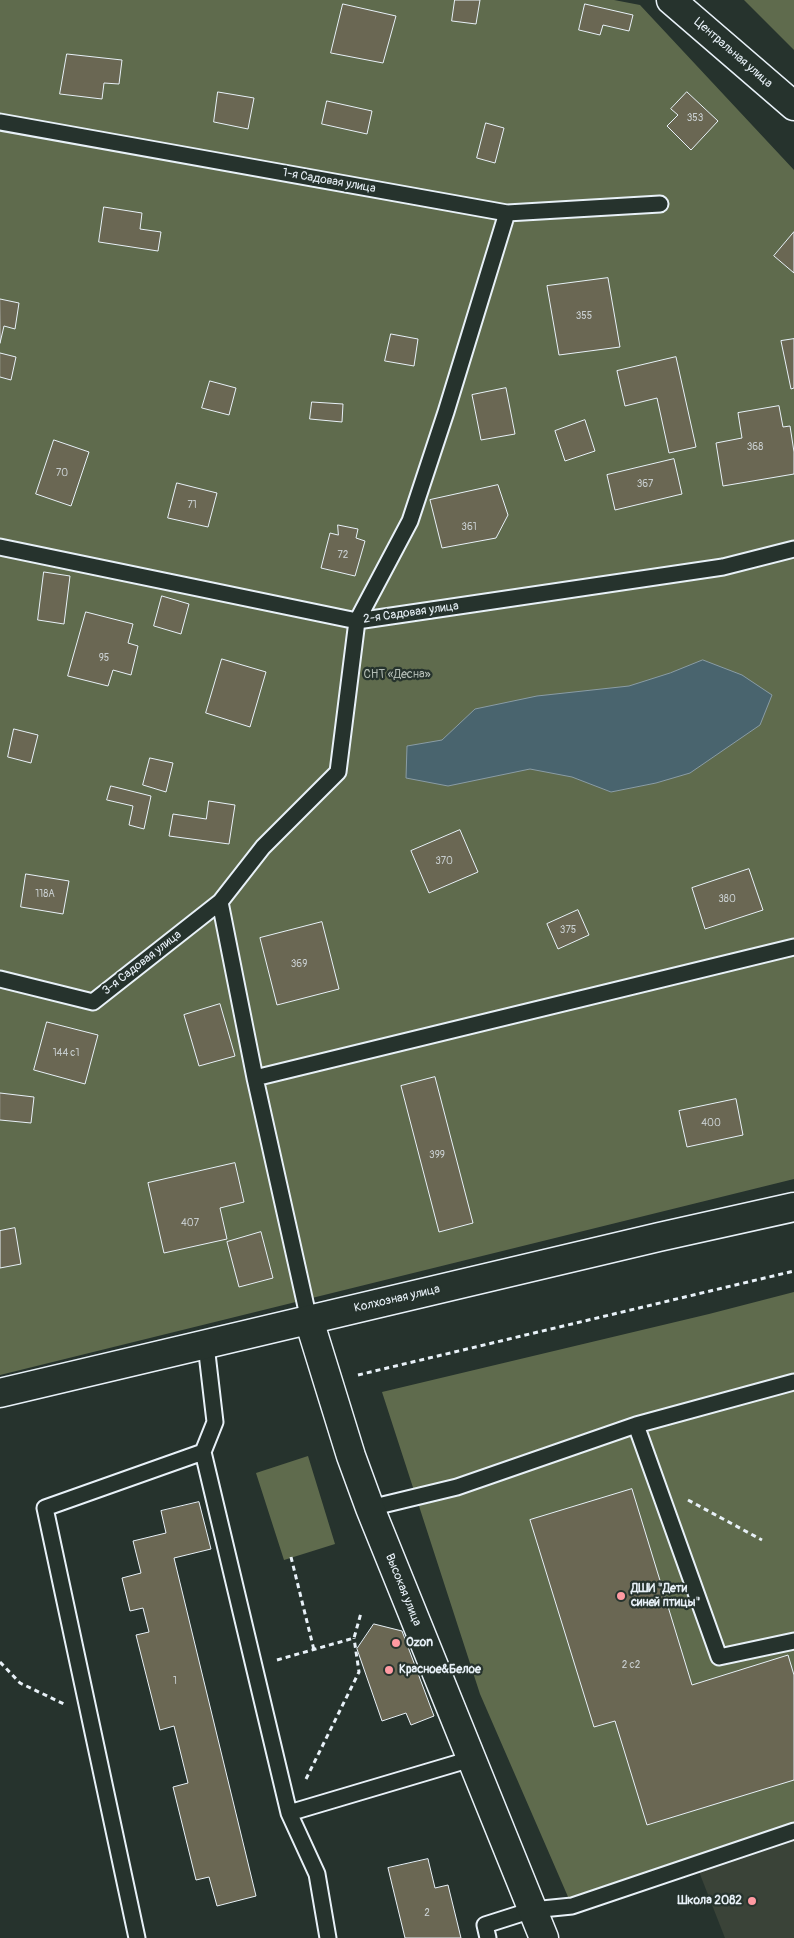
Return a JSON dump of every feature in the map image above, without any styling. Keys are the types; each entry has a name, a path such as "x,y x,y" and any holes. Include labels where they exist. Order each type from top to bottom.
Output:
{"street":[{"name":"Центральная улица","path":"671,0 794,106"},
{"name":"Колхозная улица","path":"0,1393 649,1239 794,1207"},
{"name":"Высокая улица","path":"309,1320 351,1456 370,1508 544,1938"}],"lane":[{"name":"1-я Садовая улица","path":"0,122 507,213 660,204"},
{"path":"309,1320 255,1078 220,902 263,847 338,772 357,621 410,521 446,412 507,213"},
{"name":"2-я Садовая улица","path":"0,547 357,621 723,567 794,549"},
{"name":"3-я Садовая улица","path":"0,979 92,1002 220,902"},
{"path":"255,1078 794,947"},
{"path":"206,1345 215,1422 203,1452 289,1813 317,1874 328,1938"},
{"path":"370,1508 456,1487 636,1425 794,1382"},
{"path":"636,1425 719,1657 794,1641"},
{"path":"137,1938 44,1508 203,1452"},
{"path":"289,1813 470,1758"},
{"path":"488,1938 485,1925 532,1910 572,1906 794,1831"}],"path":[{"path":"328,1382 794,1271"},
{"path":"657,1483 762,1540"},
{"path":"290,1557 314,1650"},
{"path":"289,1813 360,1672 354,1638 361,1613"},
{"path":"254,1666 354,1638"},
{"path":"0,1662 20,1684 89,1715"}],"shaded area":[{"name":"Школа 2082","path":"794,1839 794,1938 725,1938 696,1864"}],"green space":[{"name":"СНТ «Десна»","path":"0,0 614,0 640,5 794,170 794,1179 0,1375"},
{"path":"744,0 794,0 794,50"},
{"name":"ДШИ \"Дети синей птицы\"","path":"794,1292 794,1839 572,1906 480,1694 382,1392"},
{"path":"308,1456 335,1544 284,1560 256,1473"}],"water":[{"path":"703,660 742,675 772,695 760,725 690,773 656,783 611,792 572,777 530,769 448,786 406,778 407,746 442,740 475,709 537,696 629,686"}],"building":[{"path":"455,0 480,0 476,24 452,21"},
{"path":"343,4 396,16 383,63 331,53"},
{"path":"585,4 633,15 629,31 603,25 600,35 579,30"},
{"path":"67,54 122,60 119,84 104,83 102,99 60,94"},
{"path":"218,92 254,98 248,129 214,122"},
{"path":"687,92 718,121 691,150 667,126 678,115 671,109"},
{"path":"327,101 372,111 367,134 322,124"},
{"path":"486,123 504,128 495,163 477,158"},
{"path":"104,207 142,213 140,229 161,232 158,251 99,242"},
{"path":"794,232 794,273 774,256"},
{"path":"608,278 620,347 559,355 547,286"},
{"path":"0,299 19,303 15,329 4,326 0,343"},
{"path":"391,334 418,339 414,366 385,361"},
{"path":"794,339 794,388 791,389 781,341"},
{"path":"0,353 16,357 11,380 0,377"},
{"path":"676,357 696,447 669,453 657,398 625,406 617,371"},
{"path":"210,381 236,388 229,415 202,408"},
{"path":"506,388 515,434 481,440 472,395"},
{"path":"312,402 343,404 342,422 310,419"},
{"path":"779,406 783,427 790,426 794,452 794,474 723,486 716,443 742,438 738,413"},
{"path":"585,420 595,451 565,461 555,431"},
{"path":"54,440 89,452 71,506 36,494"},
{"path":"674,459 682,494 615,510 607,475"},
{"path":"177,483 217,493 208,527 168,518"},
{"path":"498,485 508,515 496,538 442,548 430,500"},
{"path":"338,525 358,529 356,538 365,541 355,576 321,568 330,533 338,535"},
{"path":"44,572 70,576 64,624 38,620"},
{"path":"162,596 189,604 181,634 154,626"},
{"path":"86,612 133,624 128,643 138,646 131,675 113,670 108,686 68,676"},
{"path":"222,659 266,672 250,727 206,713"},
{"path":"14,729 38,735 31,763 8,757"},
{"path":"150,758 173,763 166,792 143,785"},
{"path":"111,786 151,796 144,829 129,825 133,806 107,800"},
{"path":"209,801 235,805 229,844 169,836 173,814 206,819"},
{"path":"460,830 478,872 429,893 411,851"},
{"path":"749,869 763,910 705,929 692,888"},
{"path":"26,874 69,881 63,914 21,907"},
{"path":"578,910 589,935 558,949 547,924"},
{"path":"322,922 339,989 277,1005 260,938"},
{"path":"220,1004 235,1056 199,1066 184,1015"},
{"path":"47,1022 98,1035 85,1084 34,1070"},
{"path":"435,1077 473,1223 439,1232 401,1086"},
{"path":"0,1093 34,1097 31,1123 0,1120"},
{"path":"736,1099 743,1135 687,1147 679,1111"},
{"path":"235,1163 244,1202 220,1208 227,1239 164,1253 148,1183"},
{"path":"15,1228 21,1264 0,1268 0,1231"},
{"path":"261,1232 273,1278 239,1287 227,1242"},
{"path":"632,1489 692,1685 788,1655 794,1675 794,1780 647,1825 615,1721 594,1727 530,1520"},
{"path":"199,1502 211,1549 174,1558 256,1896 217,1906 209,1877 196,1880 173,1787 188,1783 174,1726 160,1730 136,1635 149,1632 143,1608 130,1611 122,1578 141,1573 133,1541 166,1533 161,1511"},
{"path":"374,1624 402,1631 434,1716 411,1725 406,1713 382,1721 357,1649"},
{"path":"428,1859 435,1888 448,1885 461,1938 405,1938 388,1868"}],"place":[{"name":"ДШИ \"Дети синей птицы\"","path":"621,1596"},
{"name":"Ozon","path":"396,1643"},
{"name":"Красное&Белое","path":"389,1670"},
{"name":"Школа 2082","path":"752,1901"}]}
